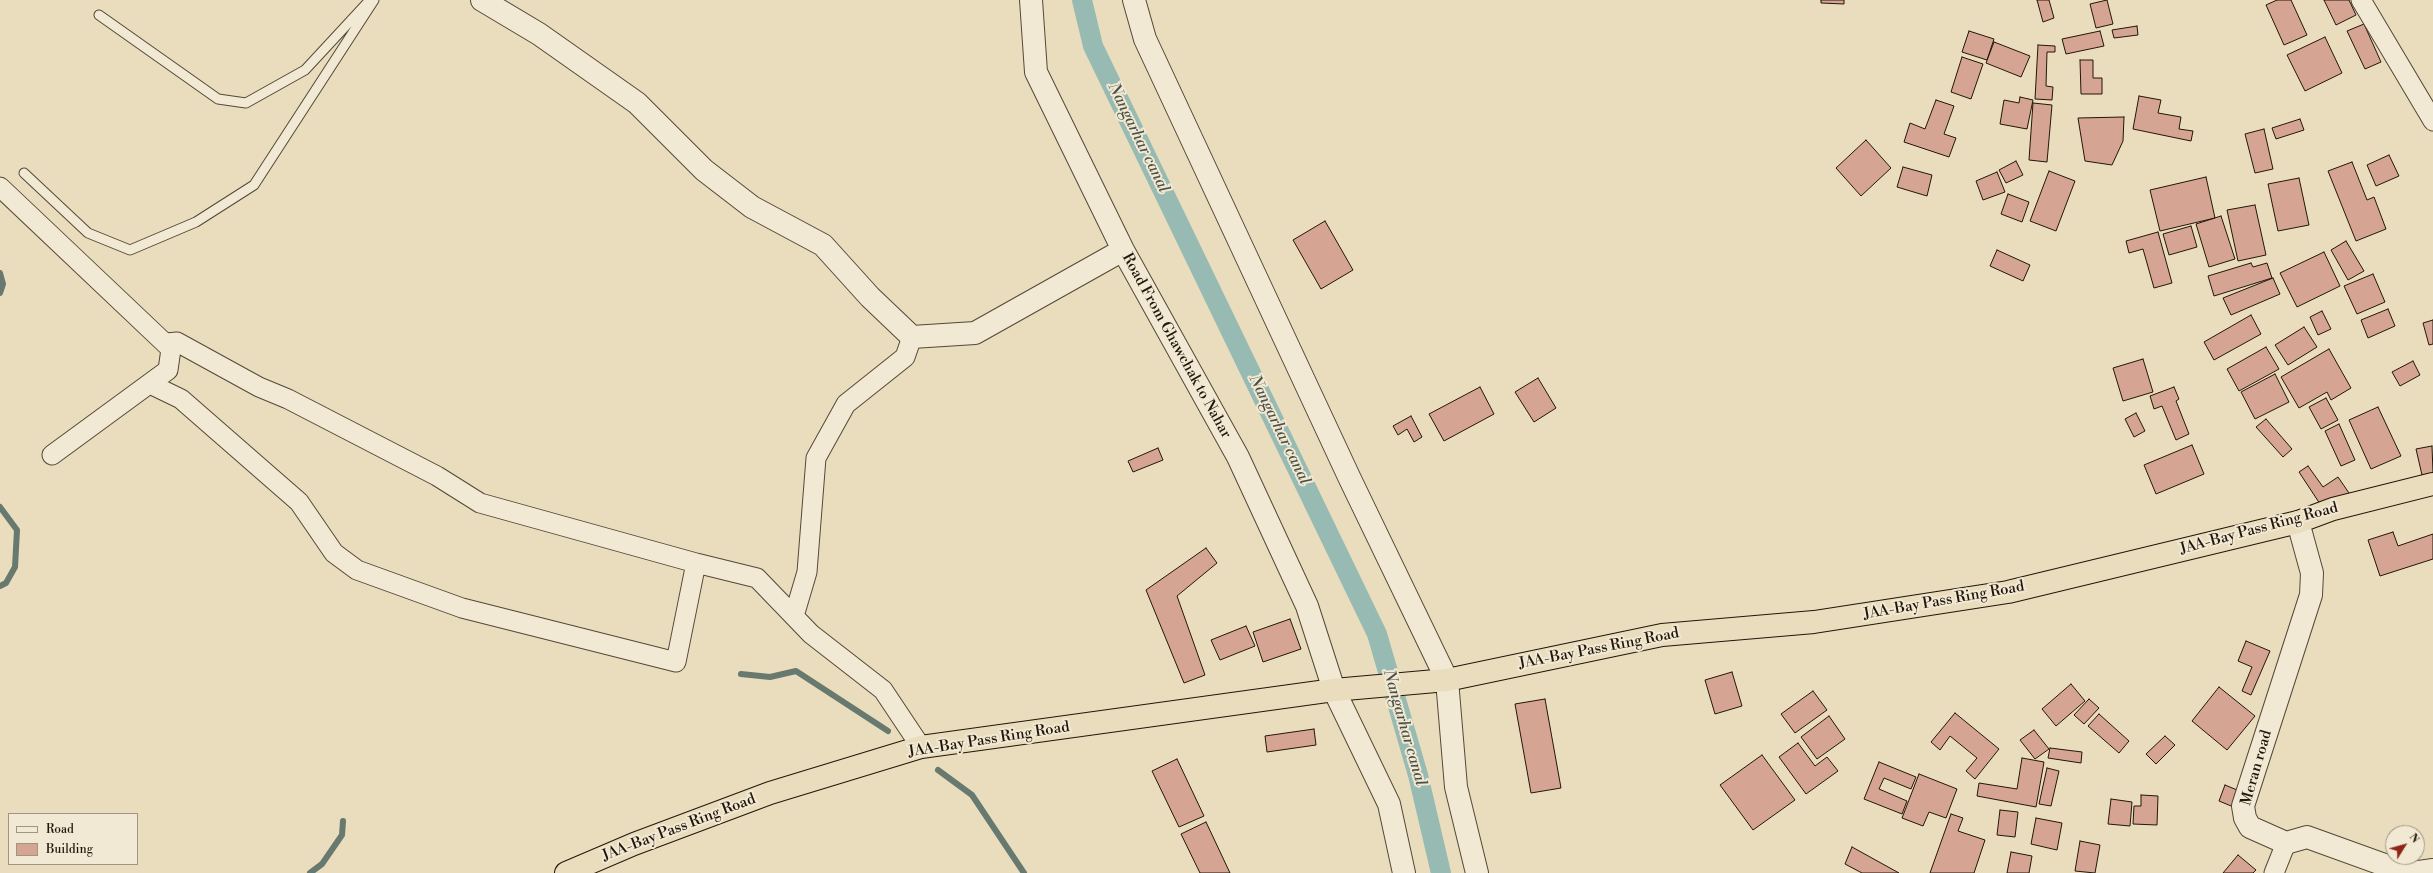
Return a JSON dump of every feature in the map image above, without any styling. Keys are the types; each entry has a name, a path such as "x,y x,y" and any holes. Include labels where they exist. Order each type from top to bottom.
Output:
{"highway":[{"name":"JAA-Bay Pass Ring Road","path":"566,873 634,844 770,793 921,747 1334,690 1447,680 1662,635 1814,622 2008,592 2298,522 2333,510 2433,484"}],"street":[{"path":"482,0 540,34 637,103 704,170 752,207 823,244 870,297 912,337 975,333 1123,250"},
{"name":"Road From Ghawchak to Nahar","path":"1031,0 1036,72 1123,250 1238,457 1307,606 1334,690 1389,804 1404,873"},
{"path":"1134,0 1145,39 1343,465 1447,680 1456,787 1477,873"},
{"path":"2361,0 2433,121"},
{"path":"0,187 167,343 171,349 168,370 52,455"},
{"path":"794,616 807,572 816,458 846,404 905,357 912,337"},
{"path":"167,343 177,342 259,387 288,399 437,476 480,503 696,563 757,578 812,634 883,690 921,747"},
{"path":"150,384 181,399 299,502 334,553 357,570 462,608 676,662 696,563"},
{"name":"Meran road","path":"2286,843 2250,827 2243,806 2311,595 2312,573 2298,522"},
{"path":"2274,873 2286,843 2307,837 2393,868 2412,873 2433,870"}],"lane":[{"path":"99,15 218,99 246,103 305,70 370,0"},
{"path":"24,173 88,233 130,250 196,222 254,185 374,0"}],"building":[{"path":"1821,0 1844,0 1844,4 1821,3"},
{"path":"2037,0 2049,0 2054,18 2043,22"},
{"path":"2107,0 2113,24 2096,28 2090,4"},
{"path":"2277,0 2291,0 2307,35 2284,45 2266,5"},
{"path":"2324,0 2349,0 2356,15 2336,25"},
{"path":"2364,24 2381,62 2365,69 2347,31"},
{"path":"2137,26 2138,35 2114,38 2112,30"},
{"path":"1969,31 1994,39 1987,60 1962,52"},
{"path":"2100,31 2104,46 2066,54 2062,39"},
{"path":"2325,37 2342,73 2305,91 2287,55"},
{"path":"1994,42 2030,56 2021,77 1986,63"},
{"path":"2038,45 2055,46 2055,52 2047,52 2046,86 2053,87 2052,100 2035,99"},
{"path":"1962,57 1983,64 1971,99 1951,92"},
{"path":"2080,60 2093,60 2093,78 2102,78 2102,94 2081,94"},
{"path":"2139,96 2161,100 2158,113 2181,117 2179,129 2193,131 2191,141 2133,129"},
{"path":"2020,97 2033,100 2027,129 2000,124 2004,100 2019,103"},
{"path":"1936,100 1954,106 1944,134 1956,138 1949,157 1904,142 1910,123 1925,129"},
{"path":"2033,103 2052,105 2047,162 2029,160"},
{"path":"2124,117 2123,141 2112,165 2085,161 2078,118"},
{"path":"2300,119 2304,130 2276,139 2272,128"},
{"path":"2264,129 2273,169 2255,173 2245,134"},
{"path":"1866,140 1891,168 1861,196 1836,168"},
{"path":"2389,155 2399,176 2376,186 2367,165"},
{"path":"2016,161 2023,175 2006,183 1999,170"},
{"path":"2352,162 2367,200 2374,197 2386,229 2356,241 2328,171"},
{"path":"1903,167 1932,175 1927,196 1897,187"},
{"path":"2049,171 2075,181 2056,231 2030,221"},
{"path":"1997,172 2005,192 1983,200 1976,181"},
{"path":"2206,177 2215,218 2160,231 2150,190"},
{"path":"2299,178 2309,225 2278,231 2268,184"},
{"path":"2008,194 2029,202 2022,222 2001,214"},
{"path":"2255,205 2266,255 2238,261 2227,210"},
{"path":"2221,216 2235,259 2209,267 2196,224"},
{"path":"1325,221 1353,270 1321,289 1293,240"},
{"path":"2191,226 2197,247 2169,255 2163,234"},
{"path":"2158,232 2172,283 2154,288 2143,249 2129,253 2126,241"},
{"path":"2346,241 2364,271 2348,280 2331,250"},
{"path":"1997,250 2030,265 2023,281 1990,266"},
{"path":"2324,252 2340,286 2297,307 2280,273"},
{"path":"2251,263 2253,267 2267,263 2272,278 2214,296 2208,276"},
{"path":"2373,274 2385,302 2357,314 2344,286"},
{"path":"2273,278 2280,294 2231,315 2223,298"},
{"path":"2388,309 2395,326 2368,338 2361,320"},
{"path":"2322,311 2331,329 2318,335 2310,317"},
{"path":"2251,315 2261,334 2214,360 2204,342"},
{"path":"2433,320 2433,344 2429,345 2423,323"},
{"path":"2304,327 2317,347 2288,365 2275,345"},
{"path":"2266,347 2279,369 2239,391 2227,369"},
{"path":"2329,349 2351,388 2331,400 2327,392 2299,408 2281,377"},
{"path":"2143,359 2153,392 2123,401 2113,368"},
{"path":"2413,361 2420,375 2400,386 2392,372"},
{"path":"2275,374 2289,402 2255,419 2241,392"},
{"path":"1538,378 1556,408 1534,422 1515,392"},
{"path":"1480,387 1494,414 1444,441 1429,414"},
{"path":"2174,387 2179,399 2176,401 2189,434 2176,440 2162,406 2154,409 2150,396"},
{"path":"2326,398 2338,420 2321,429 2309,407"},
{"path":"2378,407 2401,456 2371,469 2349,420"},
{"path":"2136,413 2145,431 2134,437 2125,419"},
{"path":"1411,416 1422,437 1414,442 1407,429 1398,435 1393,426"},
{"path":"2266,419 2292,449 2283,457 2256,427"},
{"path":"2339,424 2355,460 2341,466 2325,431"},
{"path":"2192,445 2204,474 2156,494 2144,465"},
{"path":"2432,446 2433,473 2422,475 2416,449"},
{"path":"1158,448 1163,460 1133,472 1128,461"},
{"path":"2308,466 2323,487 2338,477 2349,493 2324,510 2299,472"},
{"path":"2393,532 2398,546 2433,534 2433,559 2380,576 2368,540"},
{"path":"1206,548 1217,563 1177,596 1205,675 1184,683 1146,590"},
{"path":"1290,619 1301,649 1263,662 1253,632"},
{"path":"1246,626 1255,646 1220,660 1211,640"},
{"path":"2246,641 2270,651 2251,695 2242,691 2252,667 2238,661"},
{"path":"1732,672 1742,706 1715,714 1705,680"},
{"path":"2071,684 2085,701 2056,726 2042,709"},
{"path":"2219,687 2255,716 2227,750 2192,721"},
{"path":"1813,691 1827,710 1795,733 1781,714"},
{"path":"1545,699 1561,788 1531,793 1515,704"},
{"path":"2089,699 2099,708 2084,724 2074,715"},
{"path":"1955,713 1999,749 1975,779 1966,771 1977,758 1950,736 1940,750 1931,742"},
{"path":"2099,714 2129,741 2119,753 2088,726"},
{"path":"1829,716 1845,739 1817,759 1801,737"},
{"path":"1314,729 1316,745 1267,752 1265,736"},
{"path":"2034,730 2049,749 2035,759 2020,740"},
{"path":"2165,736 2175,745 2156,764 2146,754"},
{"path":"1798,743 1815,766 1827,757 1838,771 1806,794 1779,757"},
{"path":"2050,748 2082,752 2081,763 2048,758"},
{"path":"1762,755 1795,800 1753,830 1720,785"},
{"path":"2022,758 2044,762 2036,807 1977,796 1979,783 2017,789"},
{"path":"1177,759 1204,816 1179,827 1152,771"},
{"path":"1879,762 1916,777 1911,789 1884,778 1879,789 1907,801 1902,814 1864,799"},
{"path":"2047,768 2059,771 2051,806 2039,804"},
{"path":"1919,774 1957,789 1946,818 1929,812 1923,826 1902,818"},
{"path":"2225,785 2242,792 2236,808 2219,801"},
{"path":"2141,795 2158,796 2157,825 2133,824 2134,806 2141,806"},
{"path":"2111,799 2132,802 2130,826 2108,824"},
{"path":"2000,810 2018,812 2015,837 1997,835"},
{"path":"1951,814 1963,818 1958,831 1985,840 1974,873 1930,873"},
{"path":"2036,818 2062,823 2057,850 2031,844"},
{"path":"1206,822 1230,873 1200,873 1181,834"},
{"path":"2080,841 2100,845 2095,873 2075,871"},
{"path":"1852,847 1899,873 1862,873 1845,864"},
{"path":"2011,852 2032,856 2029,873 2007,873"},
{"path":"2238,855 2256,870 2253,873 2223,873"}],"waterway":[{"name":"Nangarhar canal","path":"1082,0 1093,46 1377,634 1418,775 1441,873"},
{"path":"0,273 3,284 0,293"},
{"path":"0,507 17,530 15,567 6,583 0,586"},
{"path":"741,674 770,677 796,671 888,731"},
{"path":"938,770 972,795 1024,873"},
{"path":"310,873 322,864 342,835 343,821"}]}
